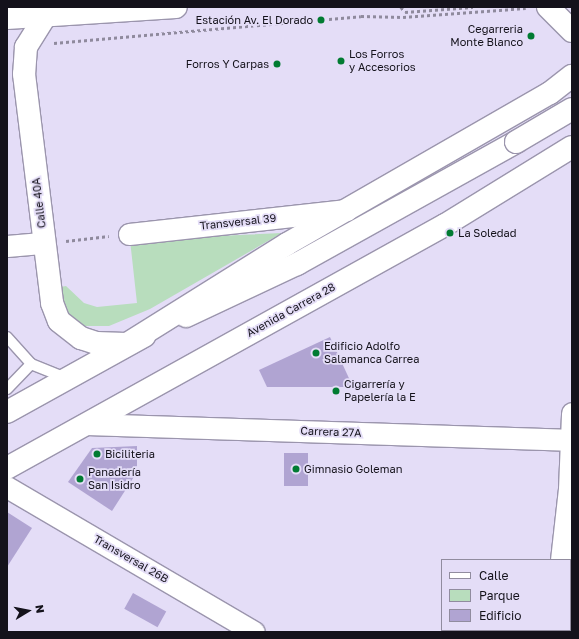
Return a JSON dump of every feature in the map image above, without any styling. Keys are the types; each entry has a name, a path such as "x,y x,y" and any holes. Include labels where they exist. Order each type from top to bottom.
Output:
{"main road":[{"path":"7,18 176,7"},
{"path":"538,8 572,31"},
{"name":"Calle 40A","path":"46,15 30,41 24,58 48,285 59,321 70,332 96,343 127,344"},
{"path":"7,412 127,344 347,210 550,93 572,76"},
{"path":"127,344 297,264 516,142 572,109"},
{"name":"Avenida Carrera 28","path":"7,468 89,424 444,224 572,147"}],"street":[{"name":"Transversal 39","path":"129,234 347,210"},
{"path":"7,246 44,243"},
{"path":"561,559 568,496 572,440 572,413"},
{"name":"Carrera 27A","path":"89,424 572,440"},
{"name":"Transversal 26B","path":"7,487 254,632"}],"lane":[{"path":"7,336 31,364 66,378"},
{"path":"7,389 31,364"}],"path":[{"path":"401,7 406,12 473,7"},
{"path":"50,43 361,16 403,17 507,8 538,8"},
{"path":"44,243 129,234"}],"green space":[{"path":"282,233 150,309 109,326 82,326 63,311 55,288 66,286 84,303 97,307 137,303 130,240"}],"building":[{"name":"Edificio Adolfo Salamanca Carrea","path":"330,337 353,387 267,387 259,370"},
{"path":"137,446 137,472 112,511 68,482 92,448"},
{"name":"Gimnasio Goleman","path":"284,453 308,453 308,486 284,486"},
{"path":"7,512 32,528 7,567"},
{"path":"133,593 166,611 158,627 124,609"}],"place":[{"name":"Estación Av. El Dorado","path":"321,20"},
{"name":"Cegarreria Monte Blanco","path":"531,36"},
{"name":"Los Forros y Accesorios","path":"341,61"},
{"name":"Forros Y Carpas","path":"277,64"},
{"name":"La Soledad","path":"450,233"},
{"name":"Edificio Adolfo Salamanca Carrea","path":"316,353"},
{"name":"Cigarrería y Papelería la E","path":"336,391"},
{"name":"Biciliteria","path":"97,454"},
{"name":"Gimnasio Goleman","path":"296,469"},
{"name":"Panadería San Isidro","path":"80,479"}]}
